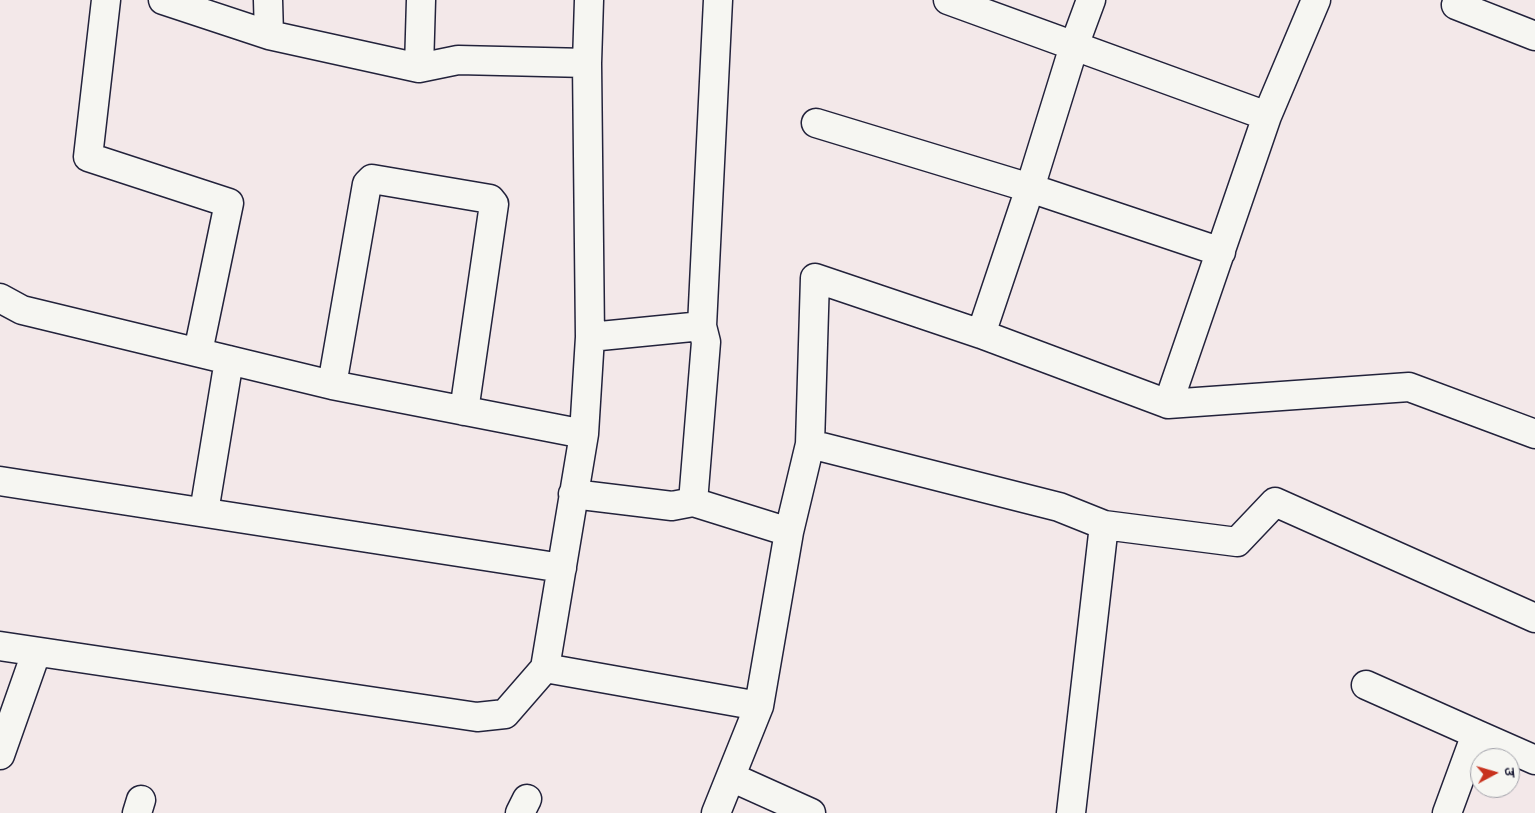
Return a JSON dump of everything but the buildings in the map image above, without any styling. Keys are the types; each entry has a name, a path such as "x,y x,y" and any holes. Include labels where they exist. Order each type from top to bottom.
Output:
{"street":[{"path":"106,0 88,157 229,203 198,352"},
{"path":"163,0 269,35 419,68 458,60 587,63"},
{"path":"268,0 269,35"},
{"path":"419,68 421,0"},
{"path":"0,646 36,653 477,717 505,714 545,668 584,434 590,337 587,63 589,0"},
{"path":"693,502 706,342 702,326 718,0"},
{"path":"948,0 1267,116"},
{"path":"981,334 1030,188 1074,46 1091,0"},
{"path":"1168,404 1267,116 1316,0"},
{"path":"1458,0 1456,5 1535,36"},
{"path":"816,123 1030,188 1220,252"},
{"path":"332,385 367,184 372,179 490,199 494,204 464,411"},
{"path":"716,813 760,706 789,532 810,444 815,278 981,334 1168,404 1409,387 1535,434"},
{"path":"0,298 22,310 332,385 584,434"},
{"path":"590,337 702,326"},
{"path":"204,512 229,360"},
{"path":"810,444 1059,507 1104,525 1237,542 1275,502 1535,618"},
{"path":"0,481 562,568"},
{"path":"573,494 672,506 693,502 789,532"},
{"path":"1071,813 1104,525"},
{"path":"0,754 36,653"},
{"path":"545,668 760,706"},
{"path":"1366,685 1535,760"},
{"path":"1447,813 1476,734"},
{"path":"730,777 811,813"}]}
